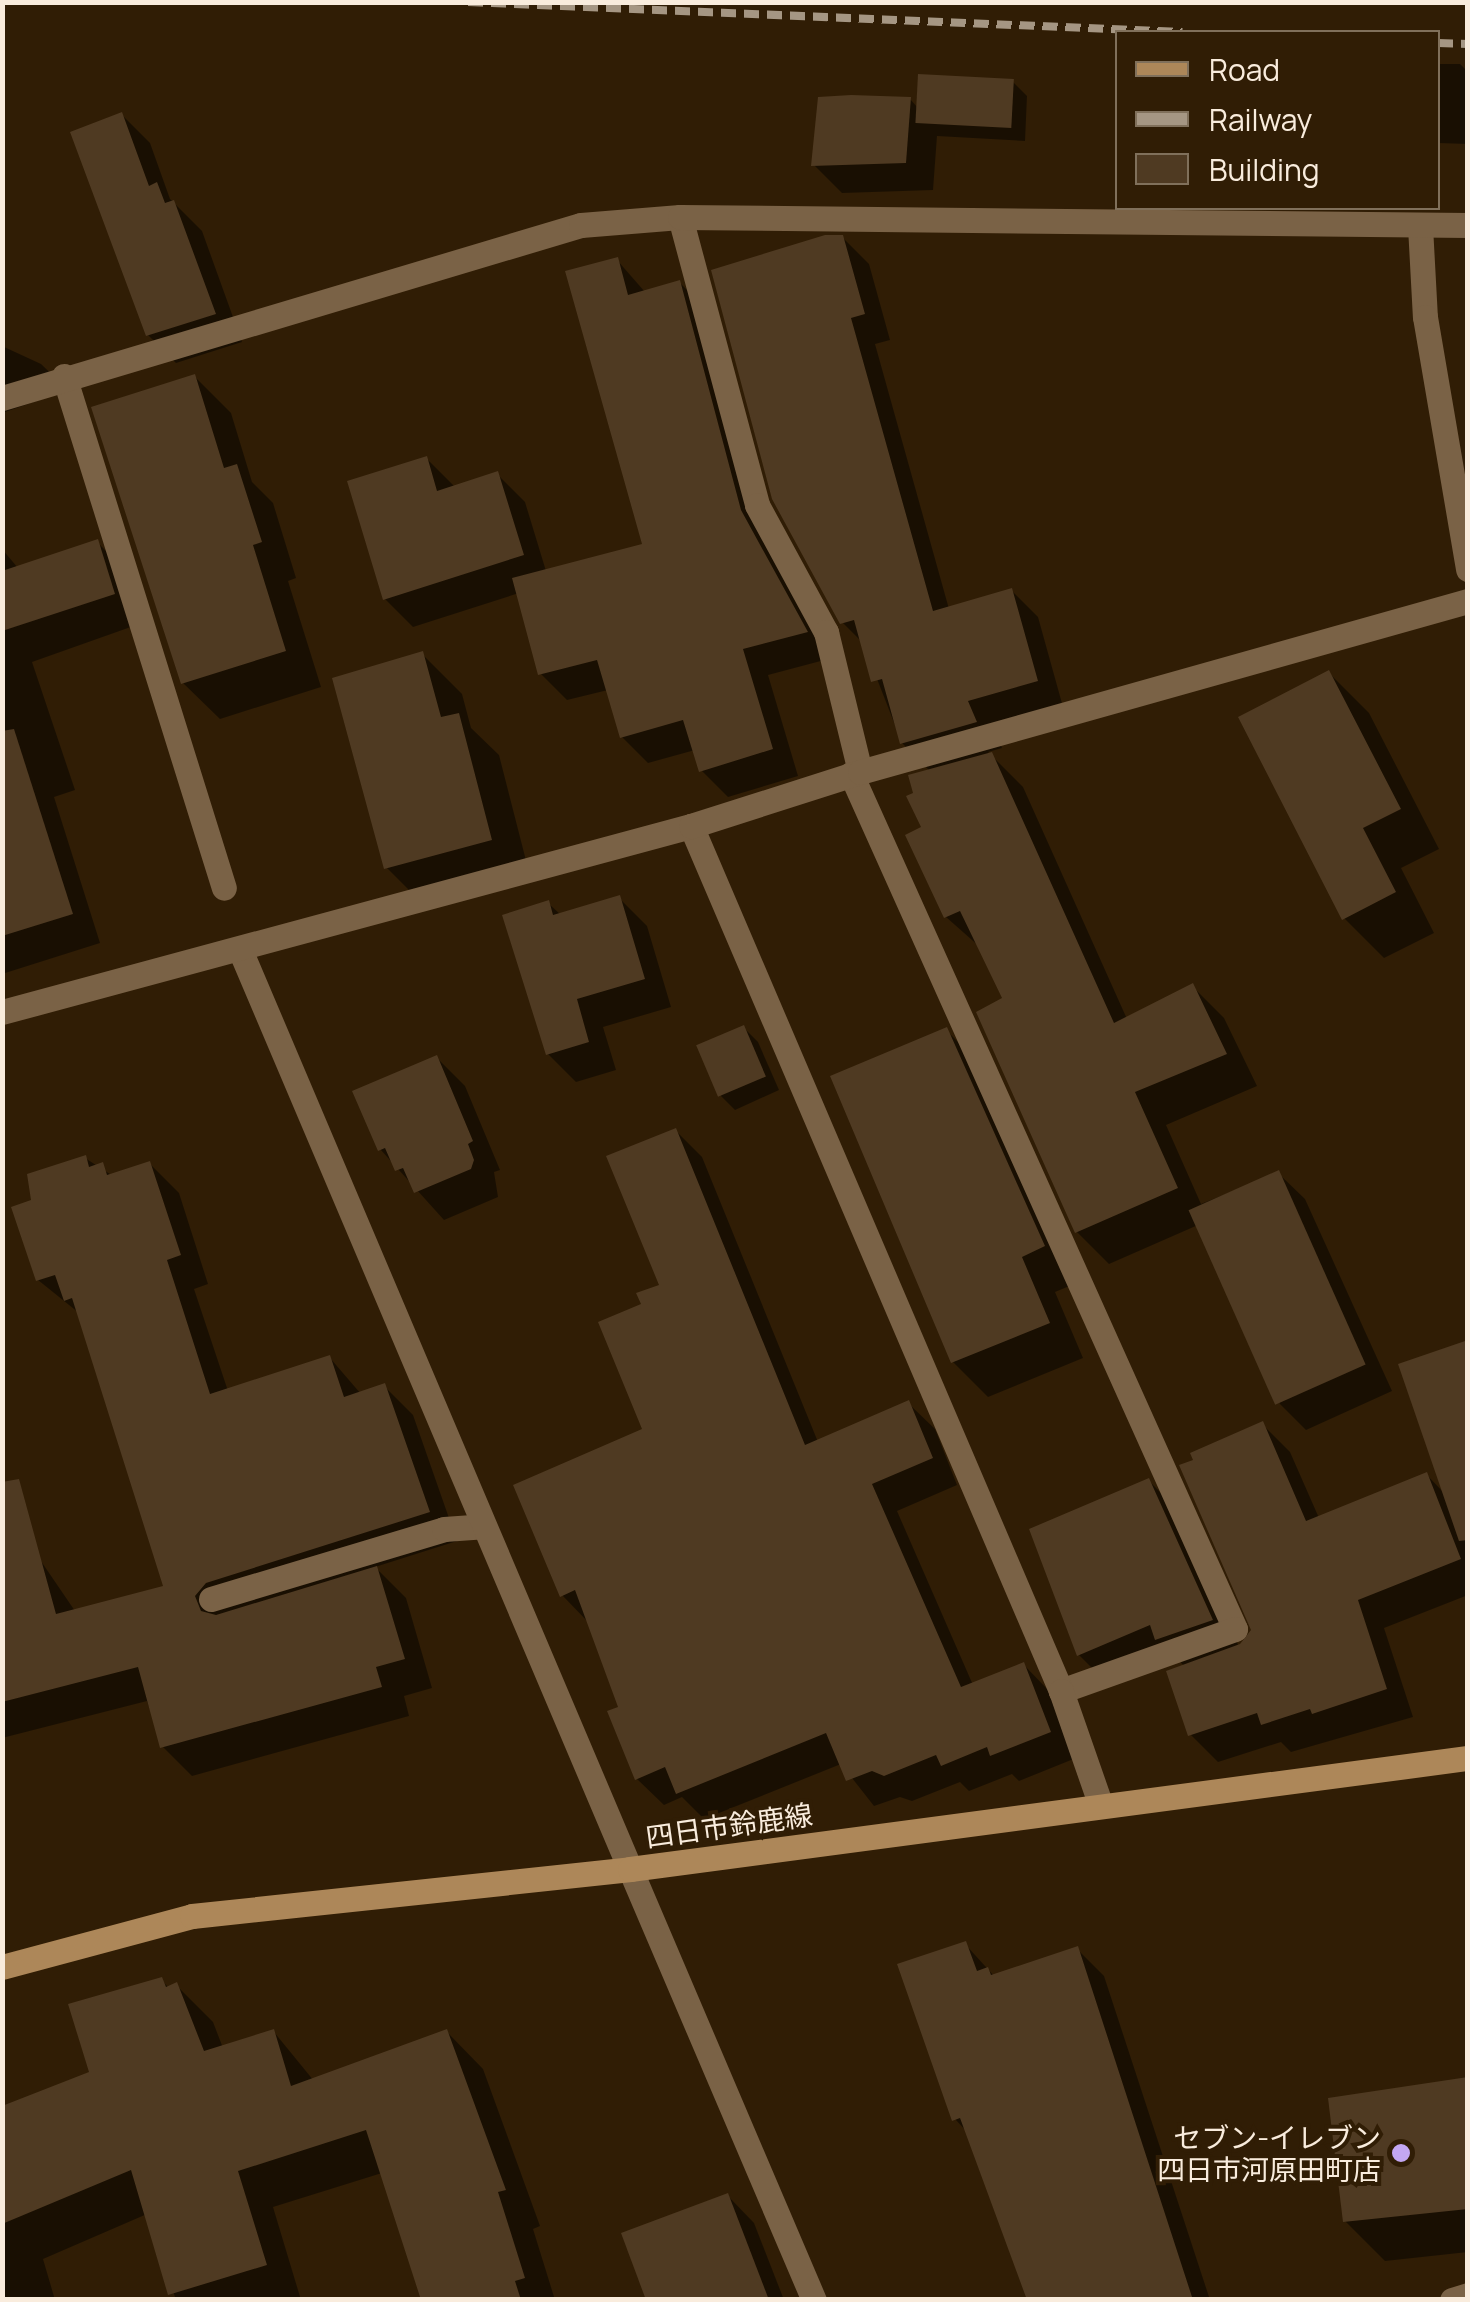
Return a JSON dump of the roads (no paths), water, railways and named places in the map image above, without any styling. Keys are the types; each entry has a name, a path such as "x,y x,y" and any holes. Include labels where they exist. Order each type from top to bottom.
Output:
{"main road":[{"name":"四日市鈴鹿線","path":"2,1968 192,1916 630,1869 1100,1803 1468,1758"}],"street":[{"path":"680,217 757,505 826,632 856,773 1234,1629 1061,1691"},
{"path":"2,398 64,376 581,225 680,217 1468,224"},
{"path":"1420,226 1425,317 1468,569"},
{"path":"64,376 224,888"},
{"path":"2,1012 242,952 691,826 856,773 1468,601"},
{"path":"691,826 1061,1691 1100,1803"},
{"path":"242,952 814,2300"},
{"path":"211,1599 444,1529 483,1526"},
{"path":"1452,2300 1468,2295"}],"railway":[{"path":"468,2 1134,30"},
{"path":"1440,43 1468,44"}],"place":[{"name":"セブン-イレブン 四日市河原田町店","path":"1401,2153"}]}
